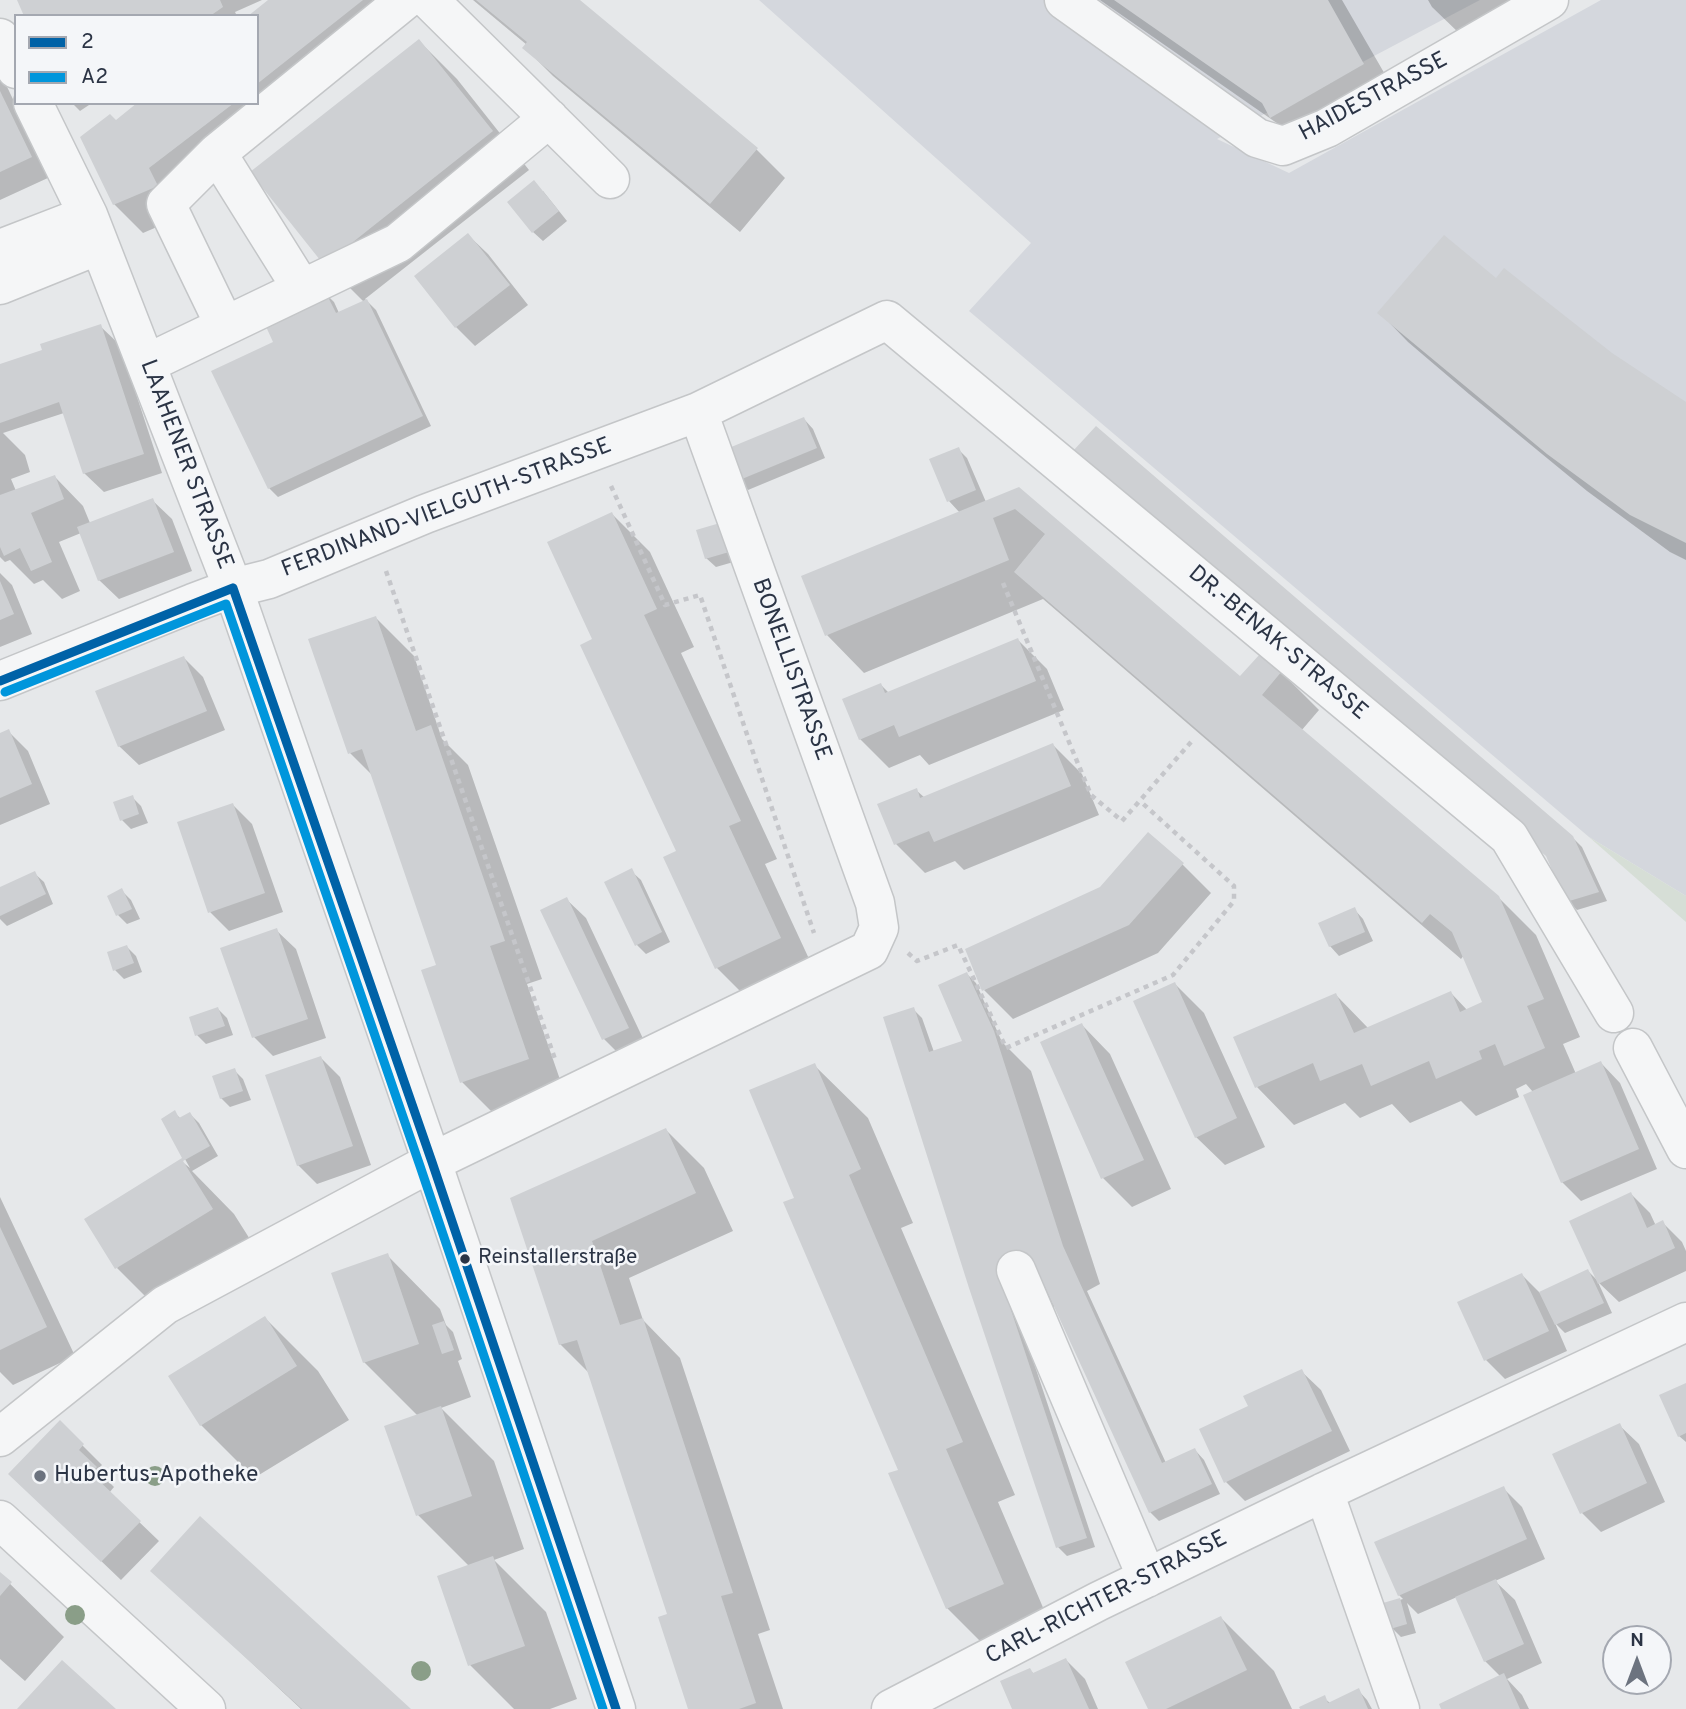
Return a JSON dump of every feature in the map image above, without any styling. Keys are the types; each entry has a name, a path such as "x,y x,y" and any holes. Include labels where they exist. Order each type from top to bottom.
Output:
{"street":[{"path":"225,326 166,204 217,153 405,0"},
{"path":"429,0 610,179"},
{"name":"HAIDESTRASSE","path":"1064,0 1257,138 1283,146 1327,128 1549,0"},
{"path":"0,38 14,65"},
{"name":"LAAHENER STRASSE","path":"34,105 93,230 233,588 432,1161 616,1709"},
{"path":"146,364 398,243 550,118"},
{"path":"217,153 302,289"},
{"path":"0,249 93,230"},
{"path":"0,285 93,230"},
{"name":"FERDINAND-VIELGUTH-STRASSE","path":"0,681 233,588 269,579 373,534 698,412 887,320"},
{"name":"DR.-BENAK-STRASSE","path":"887,320 1509,837 1614,1013"},
{"name":"BONELLISTRASSE","path":"698,412 875,903 879,928"},
{"path":"0,1437 164,1305 432,1161 869,950 879,928"},
{"path":"1633,1048 1686,1149"},
{"path":"1016,1270 1147,1578"},
{"name":"CARL-RICHTER-STRASSE","path":"891,1709 1147,1578 1686,1322"},
{"path":"1324,1492 1400,1709"},
{"path":"0,1520 206,1709"}],"path":[{"path":"595,450 665,605 700,595 826,969"},
{"path":"373,534 568,1095"},
{"path":"1003,583 1091,795 1122,821 1191,742"},
{"path":"879,928 917,961 958,945 1006,1048 1173,975 1234,901 1234,886 1139,801"}],"shaded area":[{"path":"759,0 1480,0 1217,139 1289,173 1601,0 1686,0 1686,896 1589,837 969,311 1031,243"},
{"path":"1589,837 1686,896 1686,922"}],"building":[{"path":"17,0 220,0 223,7 213,14 23,14"},
{"path":"268,0 363,0 259,82 259,14 250,14"},
{"path":"476,0 580,0 758,148 710,204 522,48 527,42"},
{"path":"1114,0 1328,0 1364,64 1270,118 1262,103"},
{"path":"419,39 493,131 324,265 250,172"},
{"path":"0,91 32,157 0,172"},
{"path":"135,105 231,105 149,168 158,186 113,205 80,137 110,114 116,120"},
{"path":"534,180 559,211 532,233 507,202"},
{"path":"468,233 510,285 455,328 414,276"},
{"path":"1444,235 1496,278 1504,268 1612,353 1686,402 1686,543 1630,515 1547,454 1377,313"},
{"path":"325,291 336,313 367,299 423,416 268,489 211,371 273,342 263,320"},
{"path":"101,324 144,454 83,474 59,402 0,423 0,364 42,350 40,344"},
{"path":"804,417 817,448 737,481 724,450"},
{"path":"1096,426 1573,836 1599,892 1566,902 1546,856 1073,451"},
{"path":"959,447 976,490 947,502 929,459"},
{"path":"55,475 64,499 31,513 52,562 31,571 20,548 4,556 0,547 0,495"},
{"path":"1019,487 1240,676 1260,654 1282,671 1262,695 1499,896 1544,999 1527,1006 1545,1048 1504,1066 1495,1044 1479,1051 1482,1059 1436,1079 1429,1061 1371,1086 1362,1064 1320,1081 1313,1063 1255,1088 1233,1037 1336,993 1354,1033 1451,991 1460,1012 1482,1002 1452,932 1430,914 1422,923 1014,572 1045,534 1015,509 993,518 1009,560 825,636 801,576"},
{"path":"153,498 174,552 98,581 77,527"},
{"path":"612,512 657,609 644,615 741,821 729,826 781,938 715,969 663,857 676,851 580,645 592,639 547,542"},
{"path":"720,523 729,552 705,559 696,530"},
{"path":"0,581 14,614 0,620"},
{"path":"376,616 416,731 431,725 505,941 490,946 529,1059 460,1083 421,970 436,965 362,749 348,754 308,639"},
{"path":"1018,638 1036,681 899,737 894,725 859,740 842,699 881,683 885,693"},
{"path":"184,656 207,711 118,747 95,691"},
{"path":"9,729 32,784 0,798 0,733"},
{"path":"1053,743 1071,786 934,842 929,831 894,845 877,804 917,788 920,798"},
{"path":"133,795 139,814 120,821 113,802"},
{"path":"233,803 265,893 208,913 177,822"},
{"path":"1148,832 1184,863 1129,925 982,991 965,949 1100,887"},
{"path":"632,868 662,932 635,946 604,882"},
{"path":"35,871 46,894 0,916 0,887"},
{"path":"122,888 132,909 116,916 107,896"},
{"path":"567,897 629,1028 602,1040 540,910"},
{"path":"1355,907 1365,932 1329,947 1318,923"},
{"path":"277,928 308,1019 252,1038 220,948"},
{"path":"127,945 134,963 113,971 107,952"},
{"path":"967,972 994,1031 1063,1246 1162,1463 1195,1448 1212,1484 1149,1513 1033,1261 1000,1277 1087,1538 1056,1548 969,1288 883,1017 914,1007 929,1052 962,1041 938,985"},
{"path":"1175,982 1237,1118 1195,1138 1133,1001"},
{"path":"218,1007 225,1026 195,1036 189,1017"},
{"path":"1082,1023 1144,1160 1101,1179 1040,1042"},
{"path":"321,1056 353,1146 297,1166 265,1075"},
{"path":"1601,1061 1639,1149 1561,1183 1523,1095"},
{"path":"815,1063 861,1169 849,1175 963,1442 946,1449 1004,1584 946,1609 888,1473 898,1470 783,1202 794,1198 749,1090"},
{"path":"235,1068 243,1091 220,1099 212,1076"},
{"path":"175,1110 179,1118 190,1112 210,1146 183,1161 213,1209 115,1269 84,1219 182,1158 161,1119"},
{"path":"666,1128 696,1193 592,1241 620,1325 643,1318 733,1593 721,1596 756,1703 739,1709 688,1709 658,1617 667,1614 577,1340 559,1345 510,1198"},
{"path":"1631,1192 1647,1228 1663,1220 1675,1248 1598,1284 1569,1221"},
{"path":"0,1227 47,1327 0,1350"},
{"path":"388,1253 419,1344 363,1363 331,1273"},
{"path":"1588,1269 1604,1303 1555,1325 1539,1292"},
{"path":"1522,1273 1549,1331 1484,1361 1457,1302"},
{"path":"265,1316 297,1366 200,1426 168,1376"},
{"name":"Reinstallerstraße","path":"444,1321 454,1350 442,1354 432,1325"},
{"path":"1302,1369 1332,1431 1224,1483 1199,1429 1248,1406 1243,1396"},
{"path":"1686,1383 1686,1433 1678,1437 1659,1395"},
{"path":"441,1406 472,1496 416,1516 384,1426"},
{"path":"60,1420 84,1444 79,1450 97,1467 91,1473 141,1521 101,1562 8,1474"},
{"path":"1620,1423 1647,1483 1580,1514 1552,1454"},
{"path":"1504,1486 1527,1539 1398,1596 1374,1542"},
{"path":"200,1516 411,1709 302,1709 150,1571"},
{"path":"493,1556 525,1646 468,1666 437,1576"},
{"path":"0,1572 12,1582 0,1596"},
{"path":"1496,1579 1524,1644 1484,1662 1455,1597"},
{"path":"1400,1598 1407,1624 1390,1629 1383,1603"},
{"path":"1221,1616 1247,1670 1166,1709 1148,1709 1125,1662"},
{"path":"1066,1658 1089,1709 1012,1709 1000,1681 1030,1668 1033,1673"},
{"path":"62,1660 116,1709 17,1709"},
{"path":"1504,1673 1520,1709 1441,1709 1439,1704"},
{"path":"1359,1688 1368,1709 1299,1707 1325,1695 1328,1703"}],"transit line":[{"name":"2","path":"233,588 432,1162 616,1709"},
{"name":"2","path":"0,681 233,588"},
{"name":"A2","path":"5,692 226,604 420,1166 603,1709"}],"place":[{"name":"Reinstallerstraße","path":"465,1259"},
{"name":"Hubertus-Apotheke","path":"40,1476"}]}
